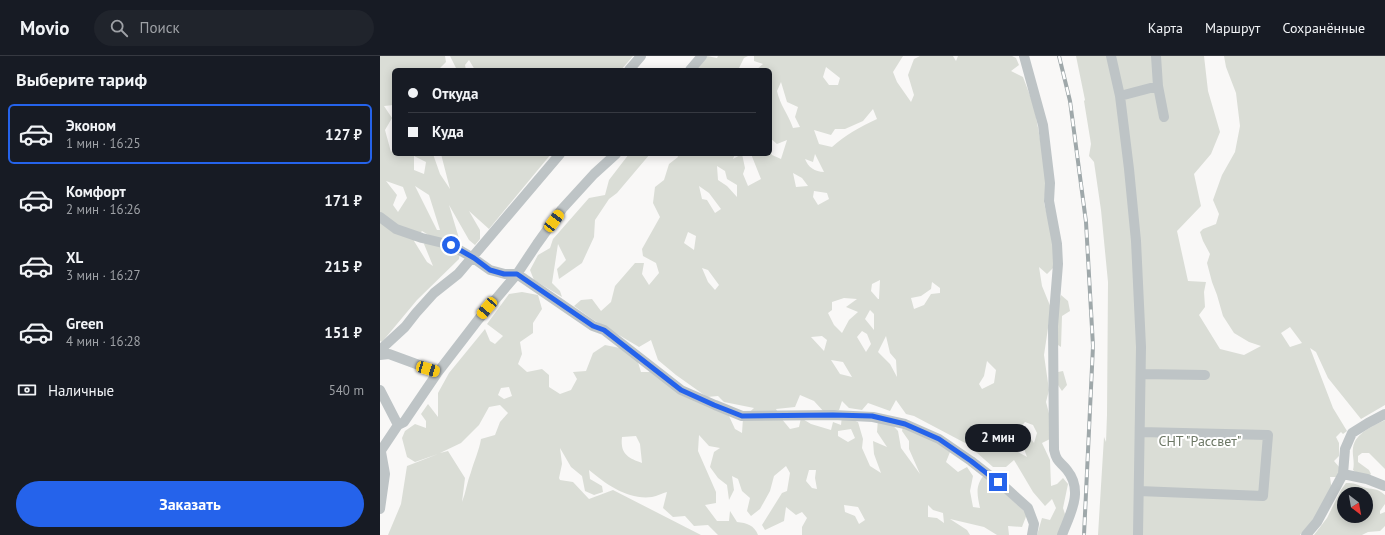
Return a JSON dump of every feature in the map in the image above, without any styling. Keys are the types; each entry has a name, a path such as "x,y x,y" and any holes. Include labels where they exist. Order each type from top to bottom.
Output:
{"street":[{"path":"632,68 641,56"},
{"path":"692,68 702,56"},
{"path":"1024,56 1043,125 1050,183 1049,201 1057,244 1058,264 1053,326 1054,450 1056,460 1067,470 1074,481 1076,494 1074,505 1062,535"},
{"path":"1111,56 1120,96 1136,241 1141,347 1138,535"},
{"path":"1156,56 1158,86 1164,117"},
{"path":"1120,96 1158,86"},
{"path":"380,350 405,328 434,293 458,274 474,258 558,156"},
{"path":"380,509 385,474 380,452 398,424 404,422 438,372 478,320 517,274 562,209 594,174 614,156"},
{"path":"380,217 396,229 422,238 451,245 474,258 490,270 504,274 517,274 593,326 604,330 681,390 714,405 742,416 872,416 905,424 939,439 971,461 1007,489 1028,508 1034,524 1032,535"},
{"path":"380,355 389,354 438,372"},
{"path":"1141,374 1205,375"},
{"path":"380,390 398,424"},
{"path":"1306,535 1317,522 1343,474 1345,449 1352,433 1385,414"},
{"path":"1139,491 1264,496 1268,435 1140,432"},
{"path":"1343,474 1367,479 1385,486"}],"green space":[{"path":"380,56 445,56 446,62 440,68 392,68 392,105 384,106 392,118 385,130 391,152 392,151 392,156 414,156 434,156 440,174 450,189 442,156 549,156 489,229 469,211 480,230 480,239 475,245 469,240 449,205 461,245 459,259 417,300 382,342 380,341","holes":["414,156 426,162 424,174 414,170","386,181 403,187 407,198 398,212 393,205 397,195","415,186 429,195 440,230 437,230","422,231 430,236 424,244 433,266 427,262 414,241"]},
{"path":"450,56 633,56 623,68 474,68 469,60 465,65 466,68 456,68"},
{"path":"707,56 717,58 718,56 748,56 744,58 739,68 697,68"},
{"path":"754,56 903,56 893,72 897,82 911,102 914,95 908,75 914,59 920,56 953,56 956,61 958,56 1012,56 1016,58 1019,65 1011,71 1023,77 1034,106 1047,177 1044,203 1053,238 1054,267 1047,274 1039,267 1042,286 1051,308 1044,355 1049,390 1046,402 1051,421 1050,439 1042,443 1050,460 1051,486 1057,484 1063,478 1068,484 1063,508 1066,517 1060,535 1037,535 1042,518 1050,520 1056,508 1052,499 1045,506 1033,492 1014,460 1006,467 993,467 967,444 914,416 906,414 896,400 890,411 868,403 862,410 849,408 842,401 839,410 825,413 814,401 800,395 795,407 776,409 790,429 799,427 801,418 811,424 831,430 833,422 841,425 842,416 858,422 863,439 862,448 870,466 881,473 874,454 873,441 887,447 877,432 878,419 885,417 898,431 901,448 920,474 909,449 909,441 902,431 904,422 914,425 950,452 946,462 958,472 967,467 973,476 970,491 973,507 980,508 978,486 985,474 1027,514 1022,527 1008,526 1009,535 997,535 984,527 950,519 967,530 970,535 802,535 802,527 807,518 802,512 796,515 786,507 784,521 765,530 762,525 782,493 787,491 790,473 786,466 774,476 770,491 760,509 751,516 747,511 750,498 742,491 738,479 732,476 734,490 729,500 727,485 718,478 710,467 714,452 720,448 709,446 699,435 698,451 716,492 716,503 705,505 717,521 729,521 730,511 737,522 750,525 758,535 718,535 708,525 694,526 685,516 673,517 663,508 667,492 652,497 626,494 603,481 589,470 590,479 602,486 603,492 594,495 585,491 582,476 571,467 560,448 562,464 559,478 560,480 573,482 589,499 613,490 701,535 388,535 401,504 407,466 438,454 415,462 407,457 402,438 405,431 415,424 426,428 426,421 421,414 428,404 438,417 438,393 449,373 485,329 490,341 495,344 503,336 487,324 509,294 522,292 538,295 542,309 533,323 533,333 520,342 522,354 518,364 527,372 542,369 549,375 549,387 560,394 571,390 577,379 573,372 586,371 593,353 605,345 620,348 637,359 641,372 651,372 729,416 735,429 742,433 743,418 754,408 724,402 718,396 707,397 658,360 651,340 639,347 592,319 574,306 581,300 592,299 601,311 611,302 615,286 635,263 644,263 642,274 649,285 659,273 656,263 643,256 642,249 660,217 653,203 655,187 664,180 669,164 678,156 734,156 733,159 738,156 742,156 745,168 743,174 748,186 761,179 752,156 772,155 781,159 787,140 777,144 772,140 772,68 758,68 763,64 754,61","holes":["826,67 840,78 838,85 829,85 823,77","781,82 787,102 798,107 795,117 800,127 793,128 777,91","873,109 877,119 853,132 832,147 819,144 814,130 831,135 835,129 845,129 863,121","815,154 824,172 812,168 805,159 813,162","717,166 725,171 727,179 737,185 737,197 727,186 718,180","793,173 802,178 808,186 796,187","699,186 709,193 721,209 715,213 707,200 702,199","814,191 827,193 829,199 818,205 813,197","688,232 696,236 694,250 684,243","702,268 708,270 719,285 715,290 708,282","880,280 878,299 871,291 872,284","932,282 940,288 940,293 931,294 924,305 914,309 911,298 921,296 931,289","844,298 857,299 846,307 858,312 849,320 842,333 834,325 828,313 832,310 832,302","870,310 874,314 874,330 865,319","862,331 867,334 871,344 866,352 857,337","822,336 827,340 824,351 811,337","886,336 890,353 896,360 897,377 890,364 878,352","831,360 843,362 852,377 840,374","987,361 996,370 994,383 982,389 979,384 984,376","509,387 512,396 504,399 498,395 501,388","500,405 508,413 500,422 495,435 481,439 462,502 465,478 448,451 440,453 461,443 479,425 489,407","1025,422 1033,425 1037,433 1034,443 1027,433 1020,438 1027,457 1018,452 1013,436","851,429 855,438 848,442 838,436 838,431","636,436 640,444 642,463 629,457 622,448 622,437","809,470 816,470 815,478 817,489 812,488 806,481","844,505 858,507 865,520 859,524 855,516 845,512","928,505 933,510 943,513 944,523 937,518 928,517"]},
{"name":"СНТ \"Рассвет\"","path":"1076,56 1204,56 1208,91 1220,132 1211,154 1194,174 1201,206 1177,231 1188,281 1206,282 1204,292 1205,307 1199,315 1220,349 1244,355 1261,346 1249,342 1234,333 1223,316 1207,263 1210,254 1200,232 1203,229 1216,224 1219,214 1213,200 1222,175 1235,152 1240,126 1236,93 1226,67 1224,56 1385,56 1385,405 1361,419 1328,378 1316,352 1310,348 1333,408 1347,431 1343,434 1341,432 1336,437 1339,443 1339,456 1334,461 1340,468 1338,477 1330,477 1332,491 1313,520 1300,535 1098,535 1104,437 1106,442 1108,282 1101,210 1094,162 1089,156 1091,144 1085,100","holes":["1290,327 1302,343 1290,347 1281,333"]},
{"path":"627,156 648,156 617,193 609,199 595,220 594,237 582,263 559,279 557,269 566,260 558,244 552,283 560,291 562,297 534,280 530,270 538,255 550,248 553,239 589,198 605,195 609,180"},
{"path":"1061,295 1068,301 1070,311 1062,316 1061,347 1055,343 1056,314"},
{"path":"1063,371 1067,385 1062,391 1056,382 1058,372"},
{"path":"1385,420 1385,469 1369,453 1362,453 1358,456 1358,462 1369,470 1371,474 1369,476 1358,474 1353,470 1354,443 1365,431"},
{"path":"1346,483 1363,487 1343,487"},
{"path":"1373,489 1382,492 1385,495 1385,504 1380,511 1380,514 1385,512 1385,526 1380,531 1368,532 1362,535 1314,535 1327,518 1337,498 1337,523 1373,523"}],"railway":[{"path":"1059,56 1070,101 1086,222 1093,346 1084,535"}],"route":[{"path":"451,245 474,258 490,270 504,274 517,274 593,326 604,330 681,390 714,405 742,416 872,416 905,424 939,439 998,482"}]}
